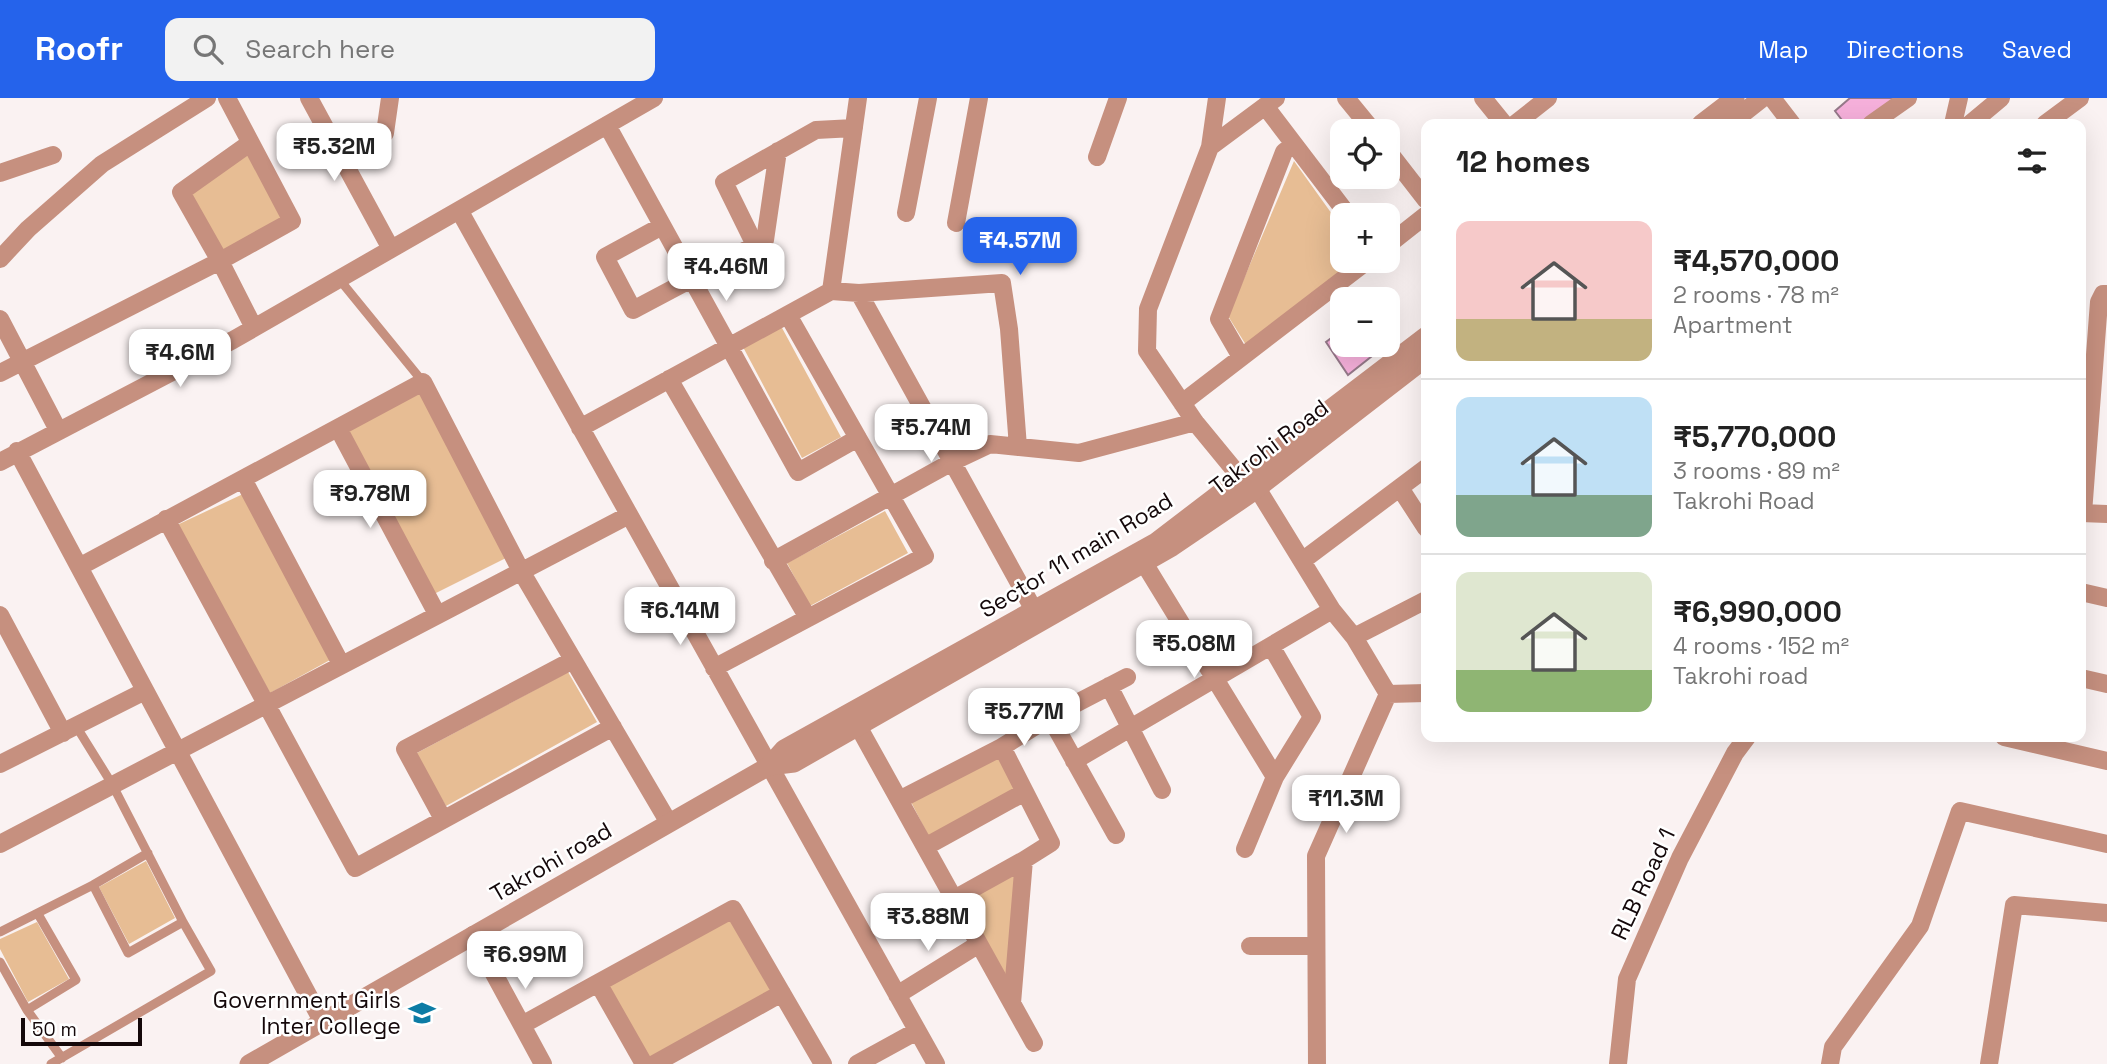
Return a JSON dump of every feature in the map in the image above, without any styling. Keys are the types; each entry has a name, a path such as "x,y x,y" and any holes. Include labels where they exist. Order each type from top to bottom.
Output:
{"street":[{"path":"0,258 102,164 207,98"},
{"path":"0,373 292,221 227,98"},
{"path":"309,98 391,249"},
{"path":"341,156 385,133 390,98"},
{"path":"0,462 254,328 653,98"},
{"path":"831,291 858,98"},
{"path":"906,213 928,98"},
{"path":"956,223 979,98"},
{"path":"1097,157 1118,98"},
{"path":"1217,98 1210,147 1148,309 1147,351 1195,422 1249,483 1332,610 1354,637 1388,694"},
{"path":"1346,98 1363,119"},
{"path":"1483,98 1500,119"},
{"path":"1521,119 1548,98"},
{"path":"1708,119 1735,98"},
{"path":"1735,119 1762,98"},
{"path":"1772,98 1788,119"},
{"path":"1878,119 1908,98"},
{"path":"1954,119 1959,98"},
{"path":"1976,119 2001,98"},
{"path":"2052,119 2080,98"},
{"path":"1210,147 1270,102 1294,144 1339,203"},
{"path":"607,125 798,472 858,438"},
{"path":"755,245 724,182 816,130 854,128"},
{"path":"250,143 181,192 254,328"},
{"path":"1241,357 1219,319 1284,152 1294,144"},
{"path":"662,226 605,257 633,310 765,240 778,152"},
{"path":"0,173 52,155"},
{"path":"1400,166 1421,194"},
{"path":"458,210 936,1064"},
{"path":"1400,236 1421,219"},
{"path":"1182,402 1351,273"},
{"path":"580,428 831,291 859,293 1002,283 1009,328 1018,447"},
{"path":"859,293 1037,616"},
{"path":"2086,463 2099,302 2103,294 2107,294"},
{"path":"714,668 925,555 788,315"},
{"path":"0,320 58,430"},
{"name":"Sector 11 main Road","path":"769,766 784,749 1037,616 1249,483 1421,340"},
{"name":"Takrohi Road","path":"769,766 794,763 1037,616 1144,563 1249,483 1421,362"},
{"path":"669,379 808,618"},
{"path":"79,566 423,382 521,571 669,823"},
{"path":"773,561 952,462 990,444 1079,453 1195,422"},
{"path":"338,428 437,614"},
{"path":"17,451 322,1021"},
{"path":"1302,561 1421,472"},
{"path":"243,479 341,664"},
{"path":"1400,488 1421,520"},
{"path":"2086,513 2107,514"},
{"path":"0,844 177,749 629,515"},
{"path":"166,519 355,867 613,727"},
{"path":"1144,563 1275,777"},
{"path":"2086,593 2107,598"},
{"path":"1354,637 1421,603"},
{"path":"1074,761 1332,610"},
{"path":"0,615 69,729"},
{"path":"1245,849 1275,777 1312,717 1271,646"},
{"path":"443,819 405,749 573,660"},
{"path":"899,800 1002,747 1050,717 1127,677"},
{"path":"2086,679 2107,684"},
{"path":"1109,686 1163,790"},
{"path":"0,764 145,691"},
{"path":"1388,694 1421,693"},
{"path":"1317,1064 1316,856 1388,694"},
{"path":"1050,717 1116,835"},
{"path":"858,726 1034,1043"},
{"name":"RLB Road 1","path":"1618,1064 1627,979 1680,858 1743,742"},
{"path":"2025,742 2107,761"},
{"path":"954,898 1051,843 1002,747"},
{"name":"Takrohi road","path":"249,1064 769,766"},
{"path":"925,847 1025,792"},
{"path":"1830,1064 1833,1047 1920,926 1960,811 2107,844"},
{"path":"1012,1003 1024,860"},
{"path":"1989,1064 2014,905 2107,913"},
{"path":"522,1026 733,909 823,1064"},
{"path":"473,935 543,1064"},
{"path":"897,995 979,944"},
{"path":"1250,946 1316,946"},
{"path":"598,983 644,1064"},
{"path":"654,1064 782,993"},
{"path":"856,1064 917,1031"}],"lane":[{"path":"339,279 423,382"},
{"path":"51,1064 211,971 112,784 69,729"},
{"path":"0,932 93,885 148,853"},
{"path":"93,885 128,953 183,922"},
{"path":"27,1010 76,980 38,914"},
{"path":"0,962 27,1010 62,1058"}],"shaded area":[{"path":"249,147 286,216 222,251 186,193"},
{"path":"1294,161 1330,211 1330,273 1341,273 1246,345 1228,316"},
{"path":"781,326 841,437 802,458 743,347"},
{"path":"421,387 508,557 428,597 338,432"},
{"path":"243,494 330,660 270,693 177,525"},
{"path":"885,511 908,553 810,606 787,563"},
{"path":"568,672 597,722 446,806 415,754"},
{"path":"1001,753 1018,787 929,837 910,800"},
{"path":"146,861 175,918 129,944 99,887"},
{"path":"1021,866 1010,984 962,899"},
{"path":"732,918 772,989 649,1061 608,987"},
{"path":"37,922 69,979 28,1002 0,949 0,939"}],"building":[{"path":"1850,98 1895,98 1867,119 1841,119 1835,111"},
{"path":"1336,357 1371,357 1348,375"}],"place":[{"name":"Government Girls Inter College","path":"422,1013"}]}
